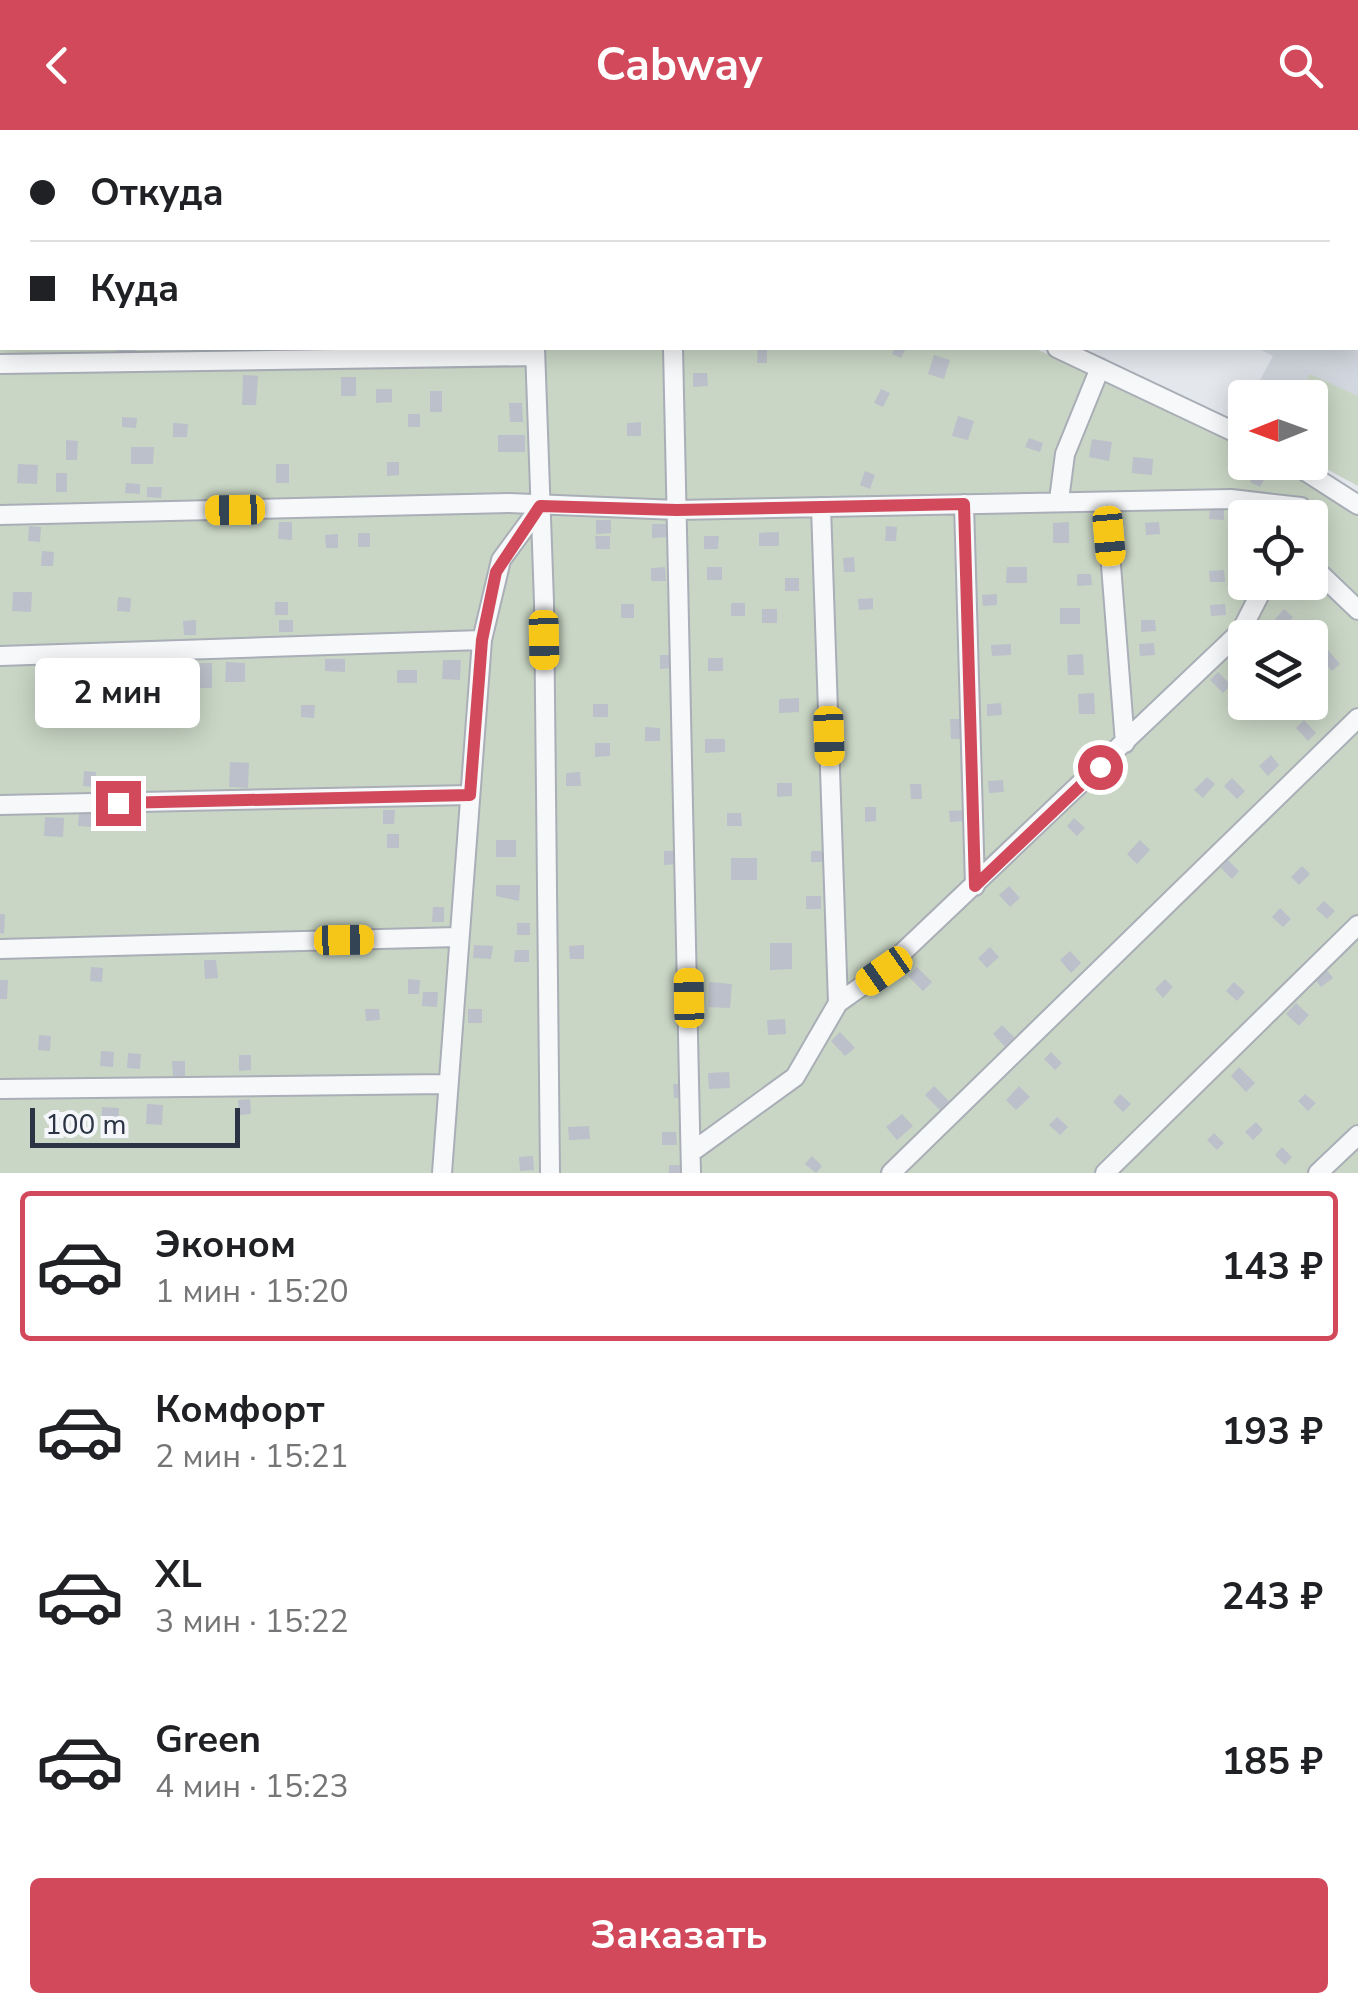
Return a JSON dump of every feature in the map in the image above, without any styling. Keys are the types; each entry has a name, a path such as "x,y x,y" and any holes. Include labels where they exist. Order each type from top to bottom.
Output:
{"street":[{"path":"673,350 692,1173"},
{"path":"1061,350 1228,429"},
{"path":"0,364 535,352 550,1173"},
{"path":"1059,500 1064,454 1100,368"},
{"path":"1308,500 1323,481 1358,506"},
{"path":"0,515 540,506 677,510 1059,500 1235,500"},
{"path":"1106,502 1125,743"},
{"path":"964,504 975,886"},
{"path":"442,1173 482,640 501,560 540,506"},
{"path":"821,507 838,1003"},
{"path":"1328,581 1358,610"},
{"path":"693,1151 795,1077 838,1003 884,971 1125,743 1241,631 1257,600"},
{"path":"0,656 482,640"},
{"path":"891,1173 1358,718"},
{"path":"0,805 470,795"},
{"path":"1105,1173 1358,925"},
{"path":"0,949 458,937"},
{"path":"0,1090 446,1084"},
{"path":"1318,1173 1358,1135"}],"shaded area":[{"path":"1261,350 1358,350 1358,396 1310,375 1307,380 1260,380 1273,356"}],"green space":[{"path":"0,350 1038,350 1228,438 1228,480 1302,480 1358,516 1358,1173 0,1173"},
{"path":"1328,382 1358,396 1358,486 1328,470"}],"building":[{"path":"117,350 136,350 135,354 116,353"},
{"path":"758,350 767,350 767,363 757,363"},
{"path":"894,350 905,350 901,358 892,354"},
{"path":"934,355 950,360 944,379 928,374"},
{"path":"693,373 707,373 708,386 693,387"},
{"path":"243,375 258,376 256,405 242,405"},
{"path":"341,377 356,377 356,396 341,396"},
{"path":"376,389 392,389 392,402 376,403"},
{"path":"881,389 890,393 883,407 874,403"},
{"path":"430,391 442,391 442,412 430,412"},
{"path":"509,403 522,403 523,422 510,422"},
{"path":"408,414 420,414 420,427 408,427"},
{"path":"958,416 974,421 968,440 952,436"},
{"path":"122,417 137,418 136,428 122,427"},
{"path":"641,422 641,436 627,436 627,423"},
{"path":"173,423 188,424 187,437 173,437"},
{"path":"498,435 525,435 525,452 498,452"},
{"path":"1029,438 1043,443 1040,452 1025,447"},
{"path":"1092,439 1112,442 1109,461 1089,457"},
{"path":"66,440 78,441 77,460 66,460"},
{"path":"131,447 154,447 153,464 131,464"},
{"path":"1133,457 1153,459 1152,475 1132,473"},
{"path":"387,462 399,462 399,475 387,476"},
{"path":"18,464 38,465 37,484 17,483"},
{"path":"276,464 289,464 289,483 276,483"},
{"path":"865,471 875,475 870,489 860,485"},
{"path":"56,473 67,473 67,492 56,492"},
{"path":"126,483 140,484 140,494 125,493"},
{"path":"147,487 162,487 161,498 147,497"},
{"path":"1210,508 1224,508 1224,520 1209,519"},
{"path":"596,520 611,520 611,533 596,534"},
{"path":"279,522 292,522 292,540 278,539"},
{"path":"1069,522 1069,543 1053,543 1053,523"},
{"path":"1159,522 1160,534 1146,535 1145,523"},
{"path":"652,524 667,524 667,537 652,538"},
{"path":"29,526 41,527 40,542 28,541"},
{"path":"886,526 897,527 896,541 885,541"},
{"path":"779,532 779,546 759,546 759,533"},
{"path":"358,533 370,533 370,547 358,547"},
{"path":"338,534 338,548 326,548 325,535"},
{"path":"595,536 610,536 610,549 596,549"},
{"path":"704,536 719,536 718,549 704,549"},
{"path":"42,551 54,552 53,566 41,566"},
{"path":"854,557 855,572 844,572 843,558"},
{"path":"665,567 666,581 651,581 651,568"},
{"path":"707,567 722,567 722,580 707,580"},
{"path":"1007,567 1027,567 1027,583 1006,583"},
{"path":"1224,570 1225,582 1210,582 1209,571"},
{"path":"1077,574 1091,574 1092,585 1077,586"},
{"path":"785,578 799,578 799,591 785,591"},
{"path":"13,592 32,592 31,612 12,611"},
{"path":"997,594 997,605 983,606 982,595"},
{"path":"118,597 131,598 130,612 117,611"},
{"path":"873,598 873,609 859,610 858,599"},
{"path":"275,602 288,602 288,615 275,615"},
{"path":"731,603 745,603 745,616 731,616"},
{"path":"621,604 634,604 634,618 621,618"},
{"path":"1225,604 1226,615 1211,616 1210,605"},
{"path":"1060,608 1080,608 1080,624 1060,624"},
{"path":"762,609 777,609 777,623 762,623"},
{"path":"1284,609 1293,617 1290,620 1274,620"},
{"path":"196,620 196,635 184,635 183,621"},
{"path":"279,620 293,620 293,632 279,632"},
{"path":"1141,620 1155,620 1156,631 1141,632"},
{"path":"1154,643 1155,655 1140,656 1139,644"},
{"path":"1011,644 1011,655 992,656 991,645"},
{"path":"1328,650 1340,664 1332,671 1328,667"},
{"path":"1083,654 1084,675 1068,675 1067,655"},
{"path":"660,655 674,655 674,668 660,669"},
{"path":"708,658 723,658 723,671 708,671"},
{"path":"325,659 345,659 345,672 325,671"},
{"path":"443,660 461,660 460,680 442,679"},
{"path":"136,661 147,662 146,690 134,689"},
{"path":"226,662 245,663 245,682 225,682"},
{"path":"194,663 212,663 212,688 194,688"},
{"path":"397,670 417,670 417,683 397,683"},
{"path":"1218,672 1228,682 1228,688 1223,693 1210,680"},
{"path":"52,689 73,691 71,706 51,705"},
{"path":"1094,693 1095,714 1079,714 1078,694"},
{"path":"799,698 799,712 779,713 779,699"},
{"path":"1001,703 1002,715 987,716 987,704"},
{"path":"593,704 608,704 608,717 593,717"},
{"path":"301,705 315,705 314,718 301,717"},
{"path":"950,719 966,719 967,739 951,739"},
{"path":"1304,720 1316,733 1308,741 1296,728"},
{"path":"645,727 660,728 660,741 645,741"},
{"path":"705,739 725,739 725,752 705,753"},
{"path":"595,743 610,743 610,756 595,757"},
{"path":"1271,755 1279,765 1268,776 1259,766"},
{"path":"230,762 249,763 248,788 229,787"},
{"path":"84,771 96,772 95,787 83,786"},
{"path":"580,772 581,786 566,786 566,773"},
{"path":"1207,777 1215,784 1203,798 1194,790"},
{"path":"1232,778 1245,791 1237,799 1224,786"},
{"path":"1003,780 1004,792 989,793 988,781"},
{"path":"777,783 792,783 792,796 777,797"},
{"path":"910,784 921,784 922,799 911,799"},
{"path":"865,807 876,807 876,821 865,822"},
{"path":"383,810 395,810 394,824 383,824"},
{"path":"964,810 964,821 950,822 949,811"},
{"path":"79,812 92,812 91,827 78,826"},
{"path":"727,813 741,813 742,826 727,826"},
{"path":"45,817 64,818 63,837 44,836"},
{"path":"1074,818 1085,828 1077,836 1067,826"},
{"path":"387,834 399,834 399,848 387,848"},
{"path":"496,840 516,840 516,857 496,857"},
{"path":"1140,840 1150,850 1137,864 1127,854"},
{"path":"664,851 679,851 679,864 664,865"},
{"path":"811,851 826,851 826,862 811,862"},
{"path":"731,858 757,858 757,880 731,880"},
{"path":"1228,860 1239,871 1232,879 1221,868"},
{"path":"1302,866 1310,874 1299,885 1291,877"},
{"path":"496,885 520,885 519,901 496,896"},
{"path":"1009,886 1020,898 1010,907 999,895"},
{"path":"806,896 821,896 821,909 806,909"},
{"path":"1324,901 1335,911 1327,919 1316,909"},
{"path":"433,907 444,907 444,922 432,922"},
{"path":"1280,908 1291,919 1283,927 1272,917"},
{"path":"0,914 5,914 4,934 0,933"},
{"path":"517,923 530,923 530,935 517,935"},
{"path":"770,943 792,943 792,969 770,970"},
{"path":"474,945 493,946 491,959 473,958"},
{"path":"584,945 584,959 570,959 569,946"},
{"path":"990,947 999,957 987,968 978,958"},
{"path":"515,950 529,950 529,962 514,962"},
{"path":"1070,951 1081,963 1071,973 1060,960"},
{"path":"204,960 216,960 218,978 205,979"},
{"path":"91,967 103,968 102,982 90,981"},
{"path":"917,967 932,982 923,991 908,976"},
{"path":"1326,969 1333,978 1321,987 1314,978"},
{"path":"408,979 420,980 419,994 408,994"},
{"path":"1165,979 1173,987 1163,998 1155,989"},
{"path":"0,980 8,980 7,999 0,999"},
{"path":"709,982 732,984 730,1008 708,1007"},
{"path":"1234,982 1245,992 1237,1001 1226,991"},
{"path":"423,992 438,992 437,1007 422,1006"},
{"path":"1296,1003 1309,1015 1299,1026 1286,1014"},
{"path":"365,1009 379,1009 380,1020 366,1021"},
{"path":"468,1009 482,1009 482,1023 468,1023"},
{"path":"785,1019 786,1034 768,1035 767,1020"},
{"path":"1002,1025 1017,1040 1007,1049 993,1034"},
{"path":"840,1032 855,1048 845,1056 831,1041"},
{"path":"39,1035 51,1036 50,1051 38,1050"},
{"path":"101,1051 114,1052 113,1067 100,1066"},
{"path":"1051,1052 1062,1063 1055,1070 1044,1059"},
{"path":"128,1053 141,1054 140,1069 127,1068"},
{"path":"239,1055 251,1055 251,1070 239,1071"},
{"path":"172,1061 185,1061 185,1076 173,1076"},
{"path":"1239,1067 1255,1083 1246,1092 1231,1076"},
{"path":"729,1072 730,1088 709,1089 708,1073"},
{"path":"673,1084 688,1084 688,1097 674,1098"},
{"path":"934,1086 949,1101 940,1110 925,1095"},
{"path":"1019,1086 1030,1097 1016,1110 1006,1100"},
{"path":"1120,1094 1131,1104 1123,1112 1113,1102"},
{"path":"1305,1094 1316,1103 1308,1111 1298,1101"},
{"path":"250,1099 251,1114 239,1115 238,1100"},
{"path":"147,1104 163,1105 162,1125 146,1124"},
{"path":"102,1107 119,1108 118,1128 101,1127"},
{"path":"902,1114 913,1126 897,1140 886,1127"},
{"path":"1057,1117 1068,1127 1060,1135 1049,1125"},
{"path":"1256,1122 1263,1130 1253,1140 1245,1132"},
{"path":"589,1126 590,1139 569,1140 568,1127"},
{"path":"662,1132 676,1132 677,1145 662,1145"},
{"path":"1214,1133 1224,1143 1217,1150 1207,1140"},
{"path":"1282,1147 1292,1157 1285,1165 1275,1155"},
{"path":"533,1156 534,1170 520,1171 519,1157"},
{"path":"812,1156 822,1166 816,1173 805,1164"},
{"path":"669,1165 684,1165 684,1173 669,1173"}],"route":[{"path":"118,803 470,795 482,640 496,572 540,506 677,510 964,504 975,886 1100,767"}]}
